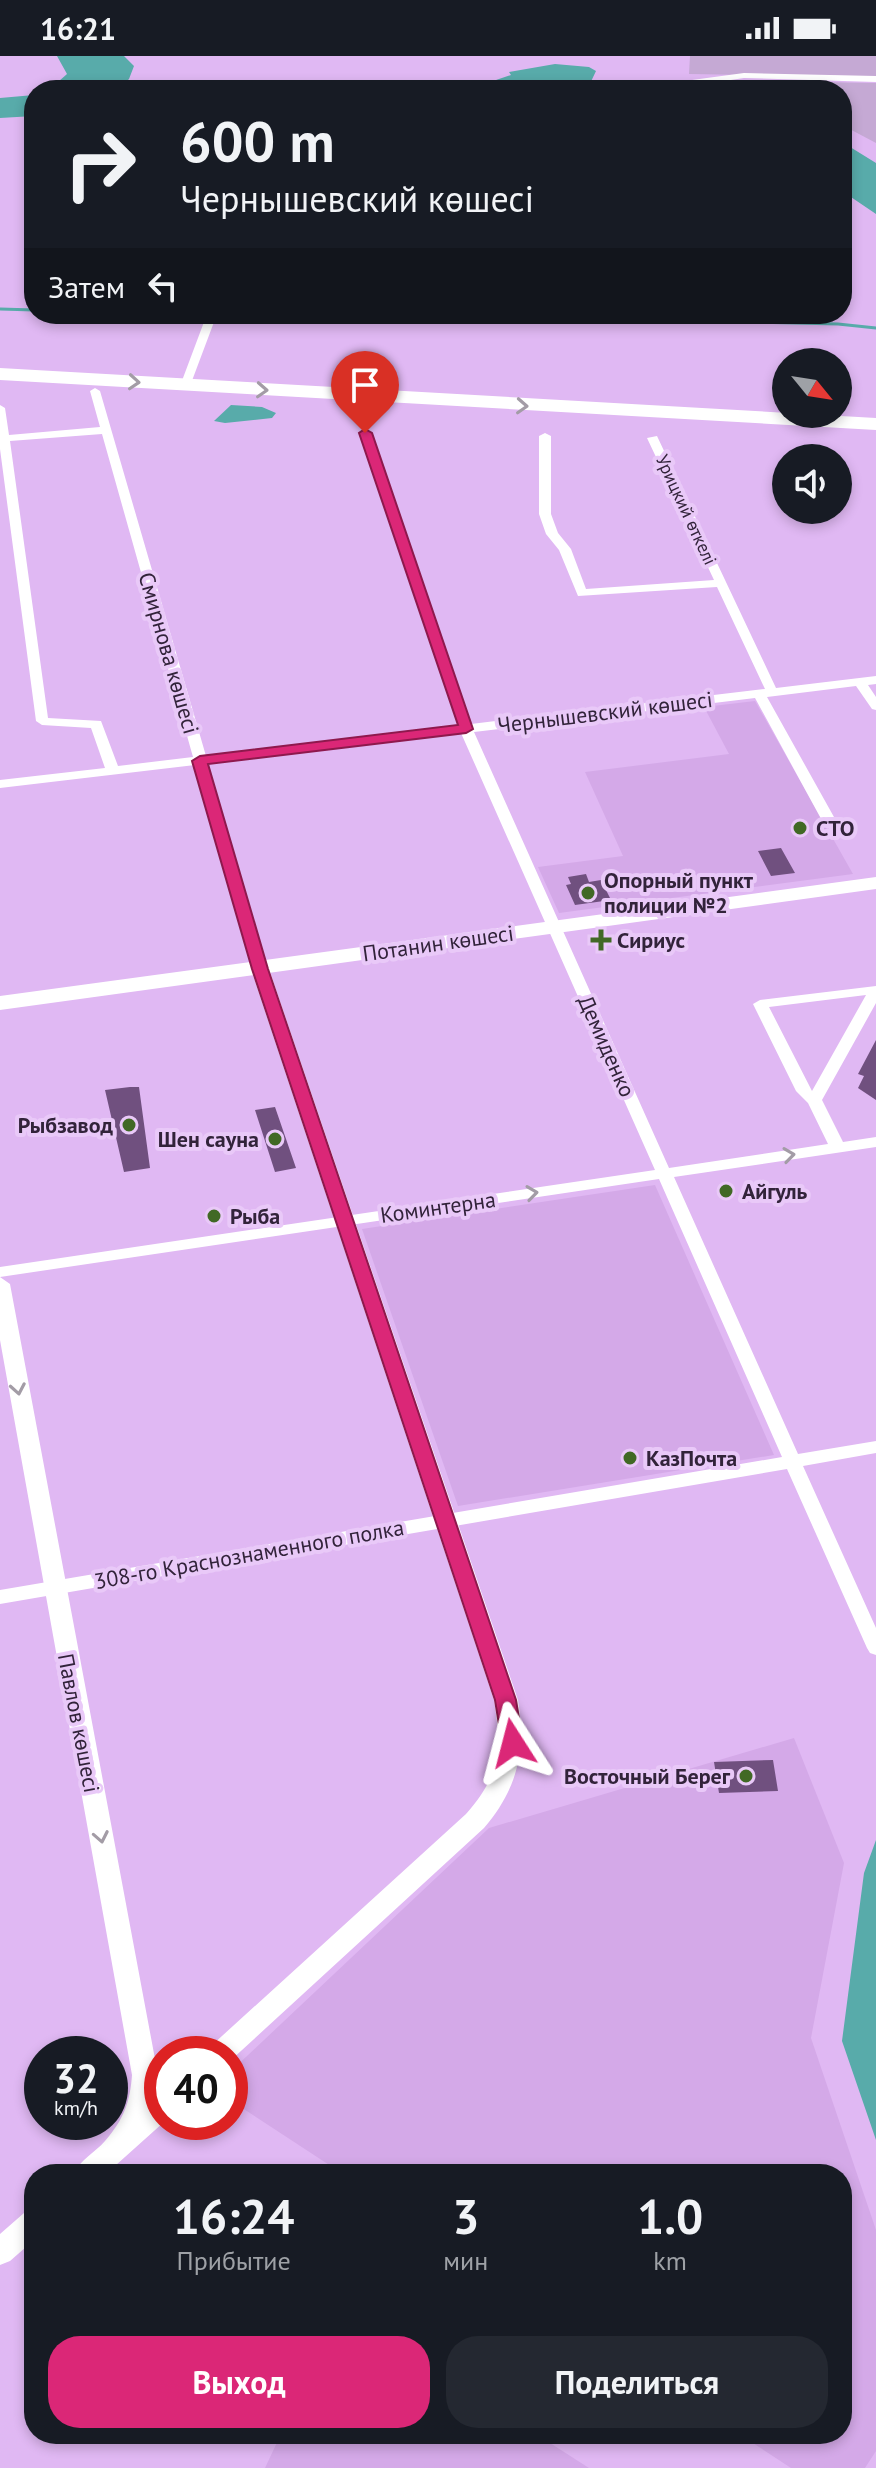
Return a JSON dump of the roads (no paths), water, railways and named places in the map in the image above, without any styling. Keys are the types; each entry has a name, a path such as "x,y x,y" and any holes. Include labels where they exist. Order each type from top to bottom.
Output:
{"highway":[{"path":"0,374 876,424"}],"main road":[{"name":"Потанин көшесі","path":"0,1003 876,883"}],"street":[{"path":"707,80 729,77 876,79"},
{"path":"185,386 208,324"},
{"name":"Смирнова көшесі","path":"95,391 260,969 506,1700 511,1728 507,1774 488,1807 240,2036"},
{"path":"0,408 42,721 91,722 100,727 113,771"},
{"path":"2,439 106,430"},
{"name":"Демиденко","path":"365,433 466,729 876,1648"},
{"name":"Урицкий өткелі","path":"545,436 545,514 552,534 565,549 582,593 720,583"},
{"name":"Урицкий өткелі","path":"653,438 720,583 766,693 832,826"},
{"name":"Чернышевский көшесі","path":"0,784 876,680"},
{"path":"860,682 876,706"},
{"path":"838,1148 814,1100 803,1091 760,1004 874,990"},
{"path":"814,1100 874,990"},
{"name":"Коминтерна","path":"0,1272 876,1142"},
{"name":"Павлов көшесі","path":"0,1284 53,1588 137,2026 145,2098 139,2117 113,2152"},
{"name":"308-го Краснознаменного полка","path":"0,1597 876,1447"},
{"path":"137,2026 144,2040"},
{"path":"99,2164 144,2124"},
{"path":"0,2252 24,2231"}],"waterway":[{"path":"0,309 24,310"},
{"path":"838,324 876,328"}],"place":[{"name":"СТО","path":"800,828"},
{"name":"Опорный пункт полиции №2","path":"588,893"},
{"name":"Сириус","path":"601,940"},
{"name":"Рыбзавод","path":"129,1125"},
{"name":"Шен сауна","path":"275,1139"},
{"name":"Айгуль","path":"726,1191"},
{"name":"Рыба","path":"214,1216"},
{"name":"КазПочта","path":"630,1458"},
{"name":"Восточный Берег","path":"746,1776"}]}
